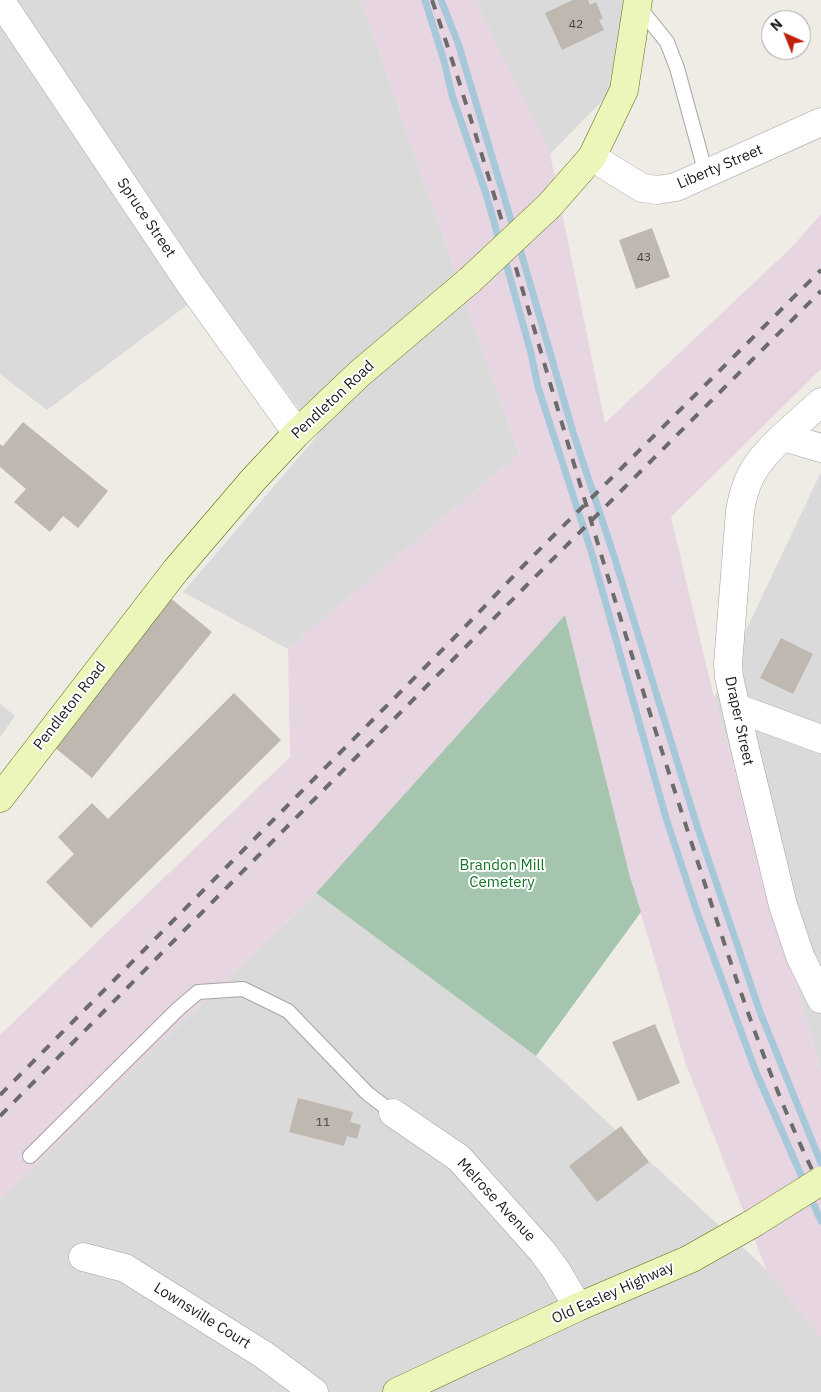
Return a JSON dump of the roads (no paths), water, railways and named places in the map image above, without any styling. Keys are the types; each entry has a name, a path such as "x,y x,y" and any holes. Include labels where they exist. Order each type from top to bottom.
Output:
{"street":[{"name":"Spruce Street","path":"0,0 190,284 296,433"},
{"name":"Pendleton Road","path":"0,798 176,570 296,433 359,374 470,280 550,205 592,157 624,90 637,2"},
{"name":"Liberty Street","path":"592,157 642,188 657,190 676,187 821,122"},
{"name":"Draper Street","path":"821,402 762,458 750,477 743,494 740,510 728,664 729,677 754,792 783,906 800,956 821,999"},
{"path":"784,437 821,448"},
{"path":"737,708 821,739"},
{"name":"Melrose Avenue","path":"393,1113 459,1158 542,1250 578,1307"},
{"name":"Old Easley Highway","path":"398,1392 578,1307 690,1259 752,1224 821,1181"},
{"name":"Lownsville Court","path":"83,1257 125,1268 264,1355 314,1392"}],"lane":[{"path":"637,2 667,42 678,68 706,174"},
{"path":"30,1156 178,1009 198,992 243,989 288,1011 367,1093 393,1113"}],"waterway":[{"path":"425,0 444,61 452,95 486,194 500,243"},
{"path":"441,0 458,43 514,230"},
{"path":"518,242 573,432 614,556 697,826 760,1012 821,1163"},
{"path":"504,256 531,353 538,387 592,554 666,818 698,915 756,1072 805,1184"},
{"path":"809,1194 821,1221"}],"railway":[{"path":"432,0 483,159 627,638 717,921 764,1056 821,1188"},
{"path":"0,1095 461,631 529,560 821,270"},
{"path":"0,1116 821,291"}],"park label":[{"name":"Brandon Mill Cemetery","path":"502,874"}]}
